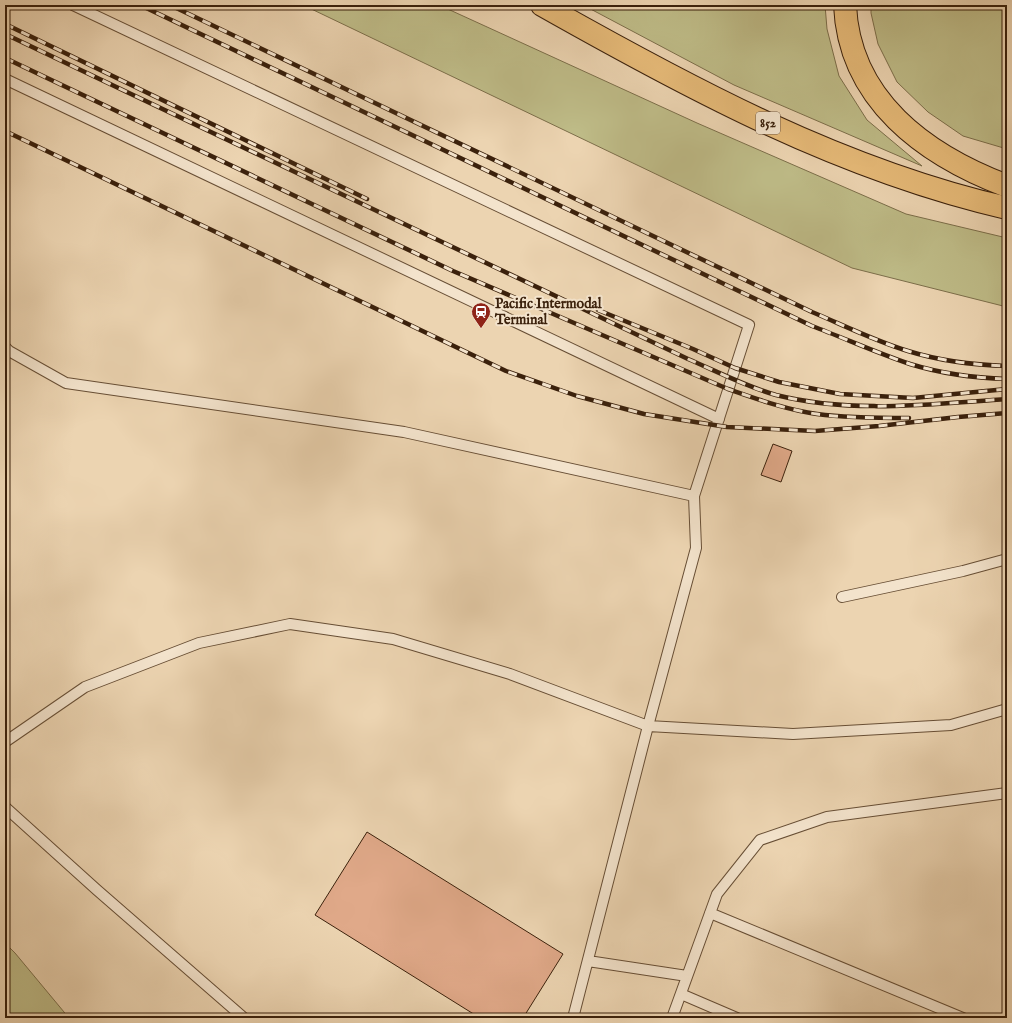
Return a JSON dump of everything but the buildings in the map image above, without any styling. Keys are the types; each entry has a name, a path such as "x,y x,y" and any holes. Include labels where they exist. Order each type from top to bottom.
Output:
{"main road":[{"name":"852","path":"542,5 635,58 730,106 831,151 923,186 1007,208"},
{"path":"845,5 845,16 849,36 860,70 873,92 887,111 912,134 948,158 1007,186"}],"lane":[{"path":"73,5 749,325 694,496 696,548 648,726 573,1018"},
{"path":"5,79 719,419"},
{"path":"5,347 9,351 66,384 404,432 694,496"},
{"path":"842,598 963,571 1007,559"},
{"path":"5,742 86,687 199,644 290,624 393,639 510,674 648,726 793,734 951,725 1007,709"},
{"path":"672,1018 717,894 760,840 827,817 1007,793"},
{"path":"5,807 97,890 244,1018"},
{"path":"710,913 963,1018"},
{"path":"588,961 687,976"},
{"path":"680,994 737,1018"}],"shaded area":[{"path":"303,5 439,5 697,123 906,214 1007,238 1007,307 852,268"},
{"path":"583,5 825,5 827,29 839,76 867,120 922,166 734,85"},
{"path":"871,5 1007,5 1007,149 963,136 928,112 897,82 878,44 871,13"},
{"path":"5,943 15,953 69,1018 5,1018"}],"railway":[{"path":"140,5 812,326 885,355 921,367 983,378 1007,379"},
{"path":"170,5 812,312 859,333 883,343 945,360 982,365 1007,366"},
{"path":"5,24 367,199"},
{"path":"5,34 688,359 754,388 776,395 805,401 862,406 920,405 1007,399"},
{"path":"5,58 453,271 728,389 783,407 817,414 851,417 909,418"},
{"path":"5,131 506,371 577,396 644,414 727,427 815,431 1007,413"},
{"path":"598,310 735,368 779,382 840,394 913,398 1007,389"}],"place":[{"name":"Pacific Intermodal Terminal","path":"481,329"}]}
